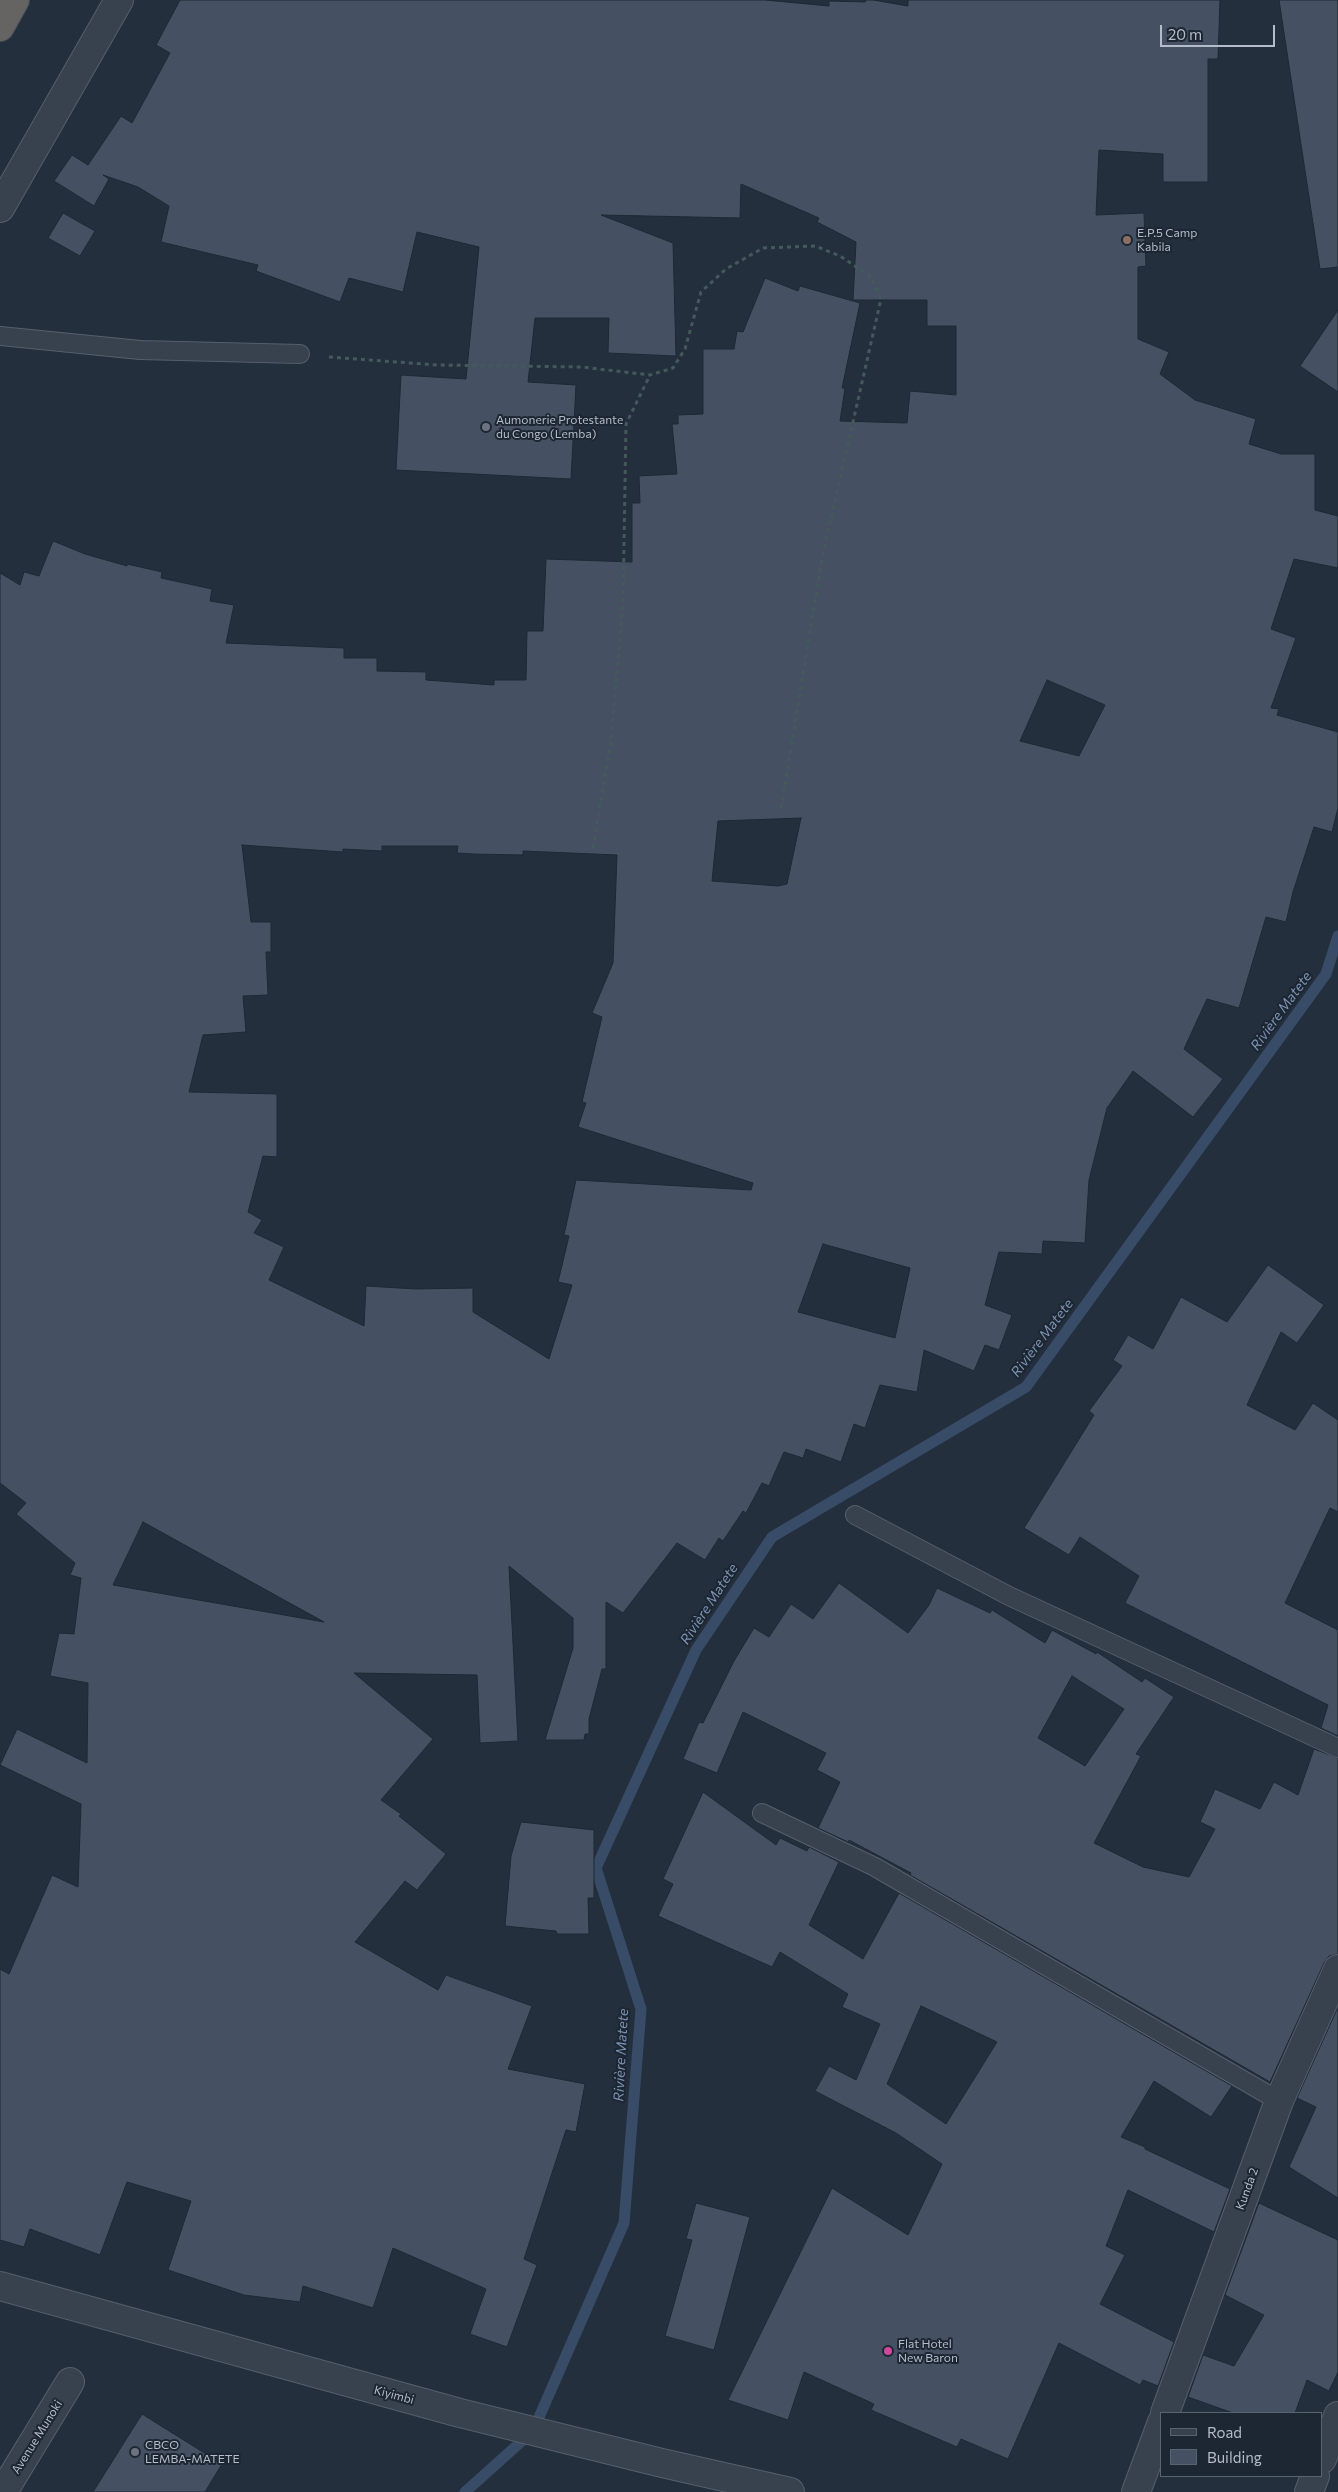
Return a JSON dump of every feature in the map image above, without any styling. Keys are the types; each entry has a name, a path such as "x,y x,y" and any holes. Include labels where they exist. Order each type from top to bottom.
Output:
{"highway":[{"path":"0,27 15,0"}],"street":[{"path":"0,208 119,0"},
{"name":"Kunda 2","path":"1165,2412 1279,2101 1338,1969"},
{"name":"Kiyimbi","path":"0,2286 460,2413 662,2463 790,2492"},
{"name":"Avenue Munoki","path":"3,2492 70,2382"},
{"path":"1323,2456 1338,2416"},
{"path":"1136,2492 1160,2427"},
{"path":"1309,2492 1315,2477"}],"lane":[{"path":"0,336 140,350 300,354"},
{"path":"855,1515 1009,1596 1338,1748"},
{"path":"762,1813 875,1867 1279,2101"}],"path":[{"path":"300,354 437,365 582,367 650,375 672,368 685,349 701,292 726,269 764,248 815,246 840,256 870,276 881,300 822,558 781,809"},
{"path":"593,848 611,741 622,614 626,424 650,375"}],"building":[{"path":"180,0 765,0 829,6 829,1 865,2 866,0 873,0 908,6 908,0 1220,0 1218,59 1208,59 1208,182 1163,182 1163,154 1099,150 1096,215 1144,213 1146,266 1138,267 1138,339 1169,352 1160,374 1195,400 1256,419 1249,444 1281,454 1315,454 1315,510 1338,516 1338,568 1294,559 1271,629 1296,638 1271,708 1279,709 1277,715 1338,732 1338,808 1332,832 1314,827 1293,892 1286,922 1266,917 1239,1008 1207,999 1184,1049 1223,1079 1193,1117 1133,1071 1107,1108 1089,1180 1085,1243 1043,1241 1042,1254 999,1252 985,1305 1012,1315 999,1350 985,1345 974,1371 924,1350 917,1392 880,1385 865,1428 854,1424 841,1462 806,1449 803,1458 784,1452 769,1486 762,1483 746,1513 743,1511 723,1541 719,1538 705,1560 677,1543 623,1613 606,1602 606,1669 602,1669 589,1719 589,1734 585,1734 584,1740 545,1740 573,1648 573,1618 509,1566 518,1741 480,1743 477,1675 354,1673 433,1739 381,1800 401,1814 399,1816 446,1854 417,1890 405,1881 355,1942 438,1990 446,1975 532,2006 508,2069 585,2084 576,2132 566,2130 524,2259 537,2265 507,2347 470,2334 486,2289 393,2248 373,2308 303,2286 300,2302 244,2295 168,2270 191,2201 127,2182 100,2255 30,2229 24,2247 0,2240 0,1969 9,1974 52,1875 78,1887 81,1804 0,1765 17,1729 87,1763 88,1683 50,1676 59,1633 74,1634 81,1578 70,1575 75,1563 16,1514 26,1503 0,1483 0,573 20,585 24,572 39,576 53,541 85,554 127,566 127,564 162,572 161,578 212,589 210,601 234,605 226,643 344,648 344,658 377,658 377,671 426,672 426,680 494,685 494,680 526,680 527,631 543,631 546,559 632,562 632,503 640,503 639,476 677,474 672,424 678,424 678,415 703,414 703,349 734,349 737,331 743,332 765,278 798,291 800,286 860,303 842,388 845,388 840,421 907,423 910,391 956,395 956,326 927,326 927,300 853,300 856,242 817,222 819,218 741,184 740,218 601,215 673,243 676,356 608,353 609,318 535,318 528,382 576,385 571,479 396,470 401,375 466,379 479,247 417,232 403,292 349,278 340,302 256,271 258,265 161,242 169,206 138,187 103,175 109,179 94,206 54,181 72,155 88,165 121,116 132,123 170,53 156,45","holes":["1047,680 1105,705 1079,756 1020,741","801,818 787,884 778,886 712,881 718,821","242,845 343,852 343,849 382,851 382,846 458,846 457,853 474,854 523,855 523,851 617,855 613,963 592,1013 602,1017 582,1102 586,1103 578,1127 753,1183 751,1190 576,1180 564,1235 569,1236 558,1282 572,1285 549,1359 473,1312 473,1288 416,1289 366,1286 364,1326 269,1280 284,1247 254,1233 262,1220 248,1212 263,1156 277,1157 277,1094 189,1092 203,1035 246,1032 243,996 268,995 266,952 271,952 271,922 251,922","823,1244 910,1268 895,1338 798,1312","143,1522 324,1622 113,1585"]},
{"path":"1279,0 1338,0 1338,267 1320,269"},
{"path":"63,213 95,231 80,256 48,238"},
{"path":"1338,310 1338,392 1300,366"},
{"path":"1268,1265 1324,1305 1297,1343 1281,1332 1247,1405 1295,1430 1313,1403 1338,1420 1338,1512 1330,1508 1285,1603 1338,1630 1338,1736 1321,1728 1328,1705 1125,1603 1139,1576 1080,1537 1069,1555 1024,1528 1094,1415 1089,1411 1122,1366 1113,1360 1128,1335 1153,1349 1181,1297 1227,1322"},
{"path":"839,1583 908,1633 929,1605 937,1588 990,1613 992,1610 1045,1643 1052,1630 1096,1654 1097,1652 1142,1682 1145,1678 1174,1697 1136,1754 1141,1756 1094,1843 1143,1867 1189,1877 1215,1829 1200,1822 1215,1789 1260,1809 1274,1782 1298,1795 1314,1749 1338,1758 1338,1954 1329,1956 1324,1963 1270,2082 910,1875 911,1873 849,1840 848,1842 818,1828 840,1782 817,1770 826,1753 743,1712 717,1773 683,1759 699,1722 703,1723 734,1661 754,1628 769,1637 791,1604 813,1619","holes":["1072,1676 1124,1709 1085,1766 1038,1738"]},
{"path":"703,1792 776,1845 780,1838 807,1851 809,1847 839,1862 809,1925 863,1959 899,1893 1232,2086 1211,2117 1154,2081 1121,2137 1230,2189 1214,2232 1128,2190 1106,2246 1125,2255 1100,2304 1174,2342 1158,2386 1143,2380 1140,2385 1059,2343 1008,2459 961,2439 957,2447 871,2410 874,2404 804,2372 788,2420 728,2400 832,2188 908,2235 942,2164 896,2133 815,2091 829,2066 856,2080 880,2024 842,2007 848,1994 780,1952 772,1967 658,1916 673,1884 663,1879","holes":["921,2006 997,2042 946,2124 887,2084"]},
{"path":"521,1822 594,1830 594,1898 588,1898 589,1934 557,1934 556,1931 505,1926 511,1856"},
{"path":"1338,2007 1338,2198 1289,2167 1316,2107 1297,2098"},
{"path":"696,2203 750,2217 714,2350 665,2336 692,2240 686,2239"},
{"path":"1259,2203 1338,2240 1338,2372 1329,2391 1307,2380 1295,2412 1230,2412 1188,2397 1203,2355 1234,2366 1264,2315 1225,2295"},
{"name":"CBCO LEMBA-MATETE","path":"142,2414 222,2464 205,2492 93,2492"}],"waterway":[{"name":"Rivière Matete","path":"465,2492 533,2431 624,2223 641,2009 596,1868 696,1650 772,1537 1026,1387 1326,974 1338,936"}],"place":[{"name":"E.P.5 Camp Kabila","path":"1127,240"},
{"name":"Aumonerie Protestante du Congo (Lemba)","path":"486,427"},
{"name":"Flat Hotel New Baron","path":"888,2351"},
{"name":"CBCO LEMBA-MATETE","path":"135,2452"}]}
